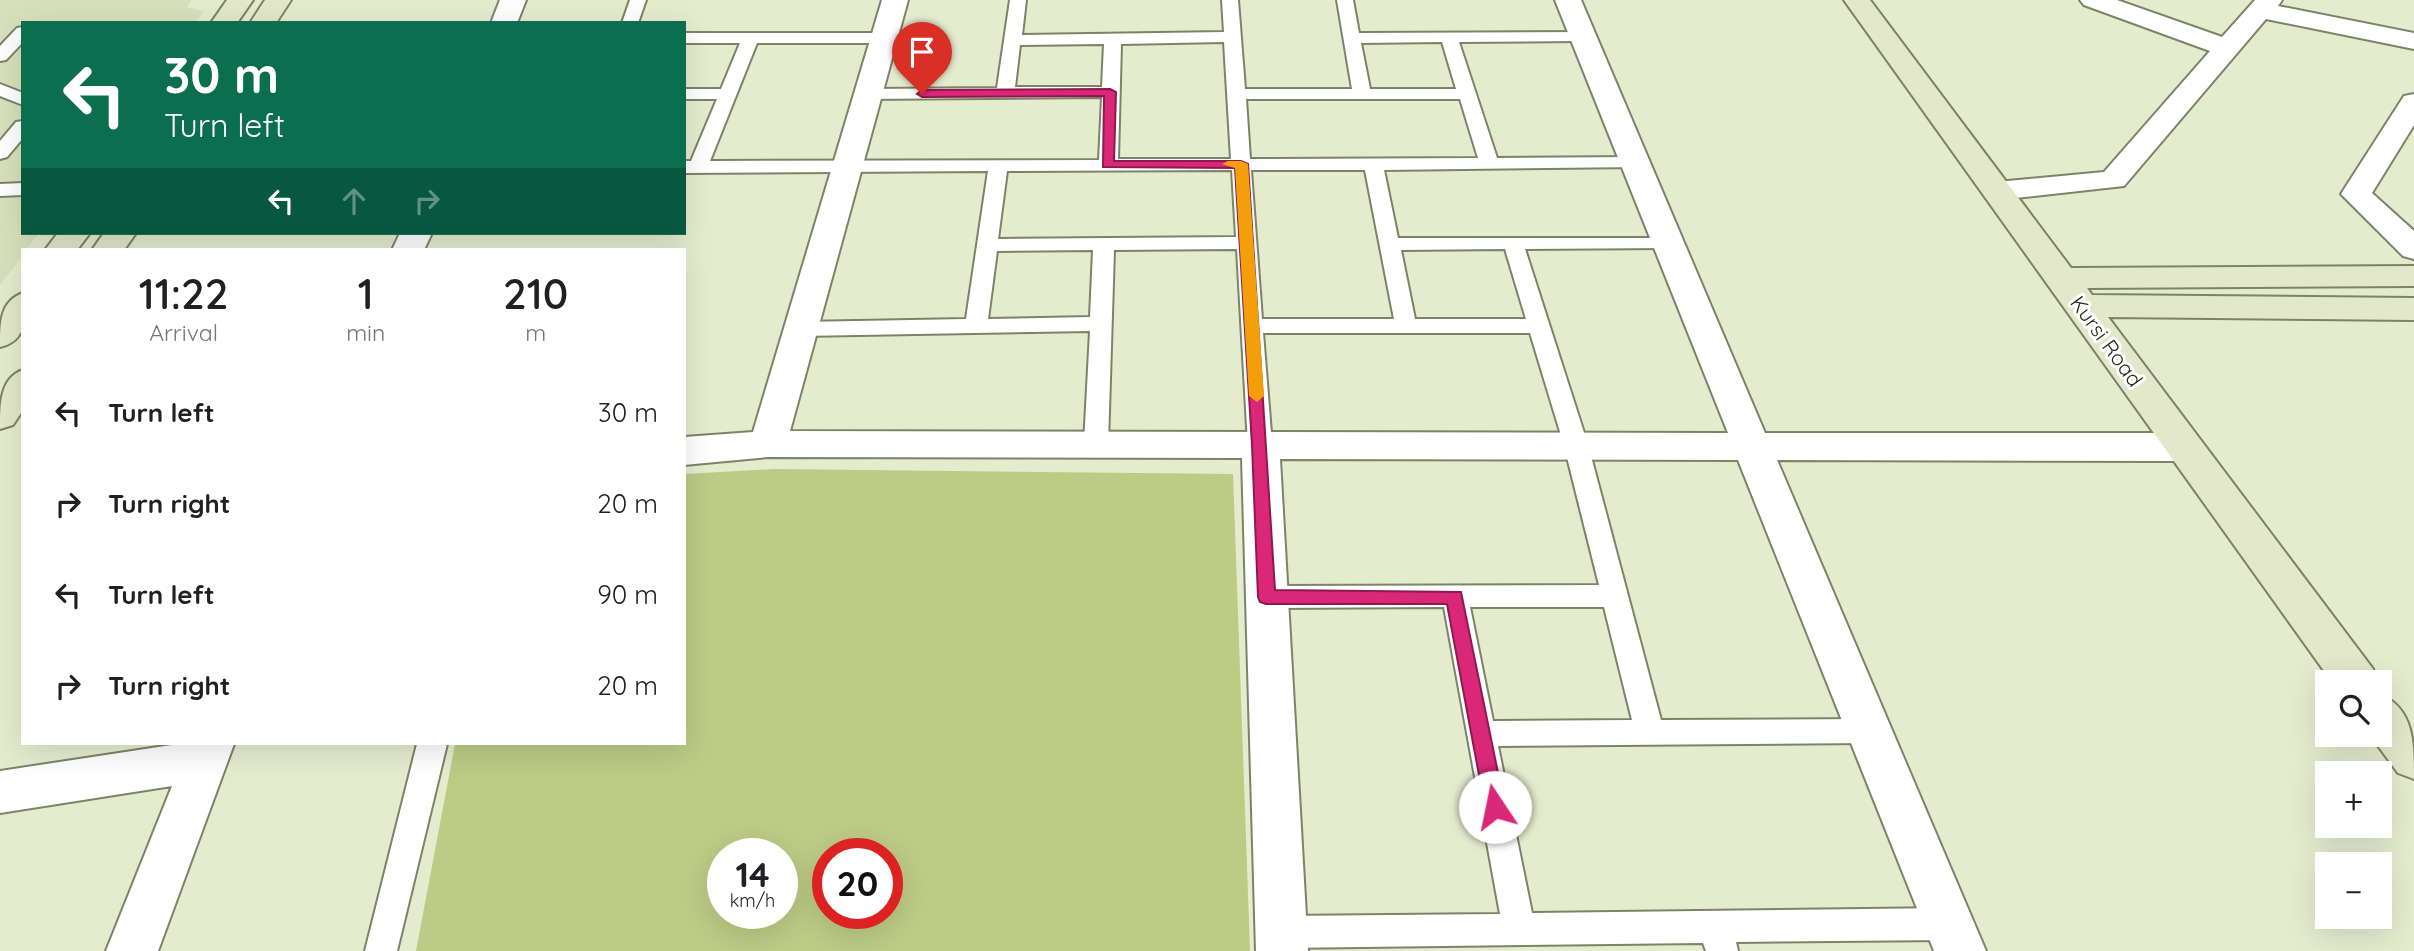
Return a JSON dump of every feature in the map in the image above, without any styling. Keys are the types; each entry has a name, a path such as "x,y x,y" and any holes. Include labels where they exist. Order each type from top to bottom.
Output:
{"main road":[{"path":"225,21 240,0"},
{"path":"264,21 278,0"},
{"name":"Kursi Road","path":"1857,0 2348,670"},
{"path":"2061,278 2414,276"},
{"path":"2081,306 2414,309"},
{"path":"0,336 21,307"},
{"path":"0,416 21,385"},
{"path":"2392,730 2414,760"}],"street":[{"path":"505,21 513,0"},
{"path":"768,444 895,0"},
{"path":"1568,0 1955,937"},
{"path":"2094,0 2227,48"},
{"path":"1997,191 2113,180 2264,5 2414,41"},
{"path":"2414,102 2356,194 2414,249"},
{"path":"686,451 768,444 2184,447"},
{"path":"1260,445 1281,942"},
{"path":"0,792 208,752"},
{"path":"132,951 208,752"}],"lane":[{"path":"631,21 639,0"},
{"path":"1005,93 1018,0"},
{"path":"1230,0 1260,445"},
{"path":"1345,0 1362,94"},
{"path":"0,56 21,34"},
{"path":"1352,38 1583,36"},
{"path":"1012,40 1233,37"},
{"path":"1449,37 1489,164"},
{"path":"686,38 884,38"},
{"path":"751,38 728,94 691,167 1635,163"},
{"path":"1108,164 1113,39"},
{"path":"0,89 21,99"},
{"path":"868,94 1110,92"},
{"path":"686,94 728,94"},
{"path":"1237,94 1466,94"},
{"path":"0,153 21,128"},
{"path":"1373,164 1406,326"},
{"path":"976,326 998,165"},
{"path":"0,190 21,189"},
{"path":"987,246 1247,243"},
{"path":"1513,243 1576,445 1650,733"},
{"path":"1390,244 1668,243"},
{"path":"1097,444 1104,244"},
{"path":"801,329 1101,324"},
{"path":"1252,326 1539,326"},
{"path":"1266,597 1615,596"},
{"path":"1455,597 1519,929"},
{"path":"1481,734 1869,731"},
{"path":"381,951 432,745"},
{"path":"1281,942 1519,929 1718,939 1955,937"}],"shaded area":[{"path":"0,0 192,0 187,7 204,11 196,21 21,21 21,235 37,235 28,248 21,248 21,258 0,285"}],"green space":[{"path":"775,469 1233,474 1250,951 416,951 455,745 686,745 686,474"}],"slow traffic":[{"path":"1228,164 1241,164 1257,396"}],"route":[{"path":"922,94 1110,92 1108,164 1241,164 1260,445 1266,597 1455,597 1495,807"}]}
